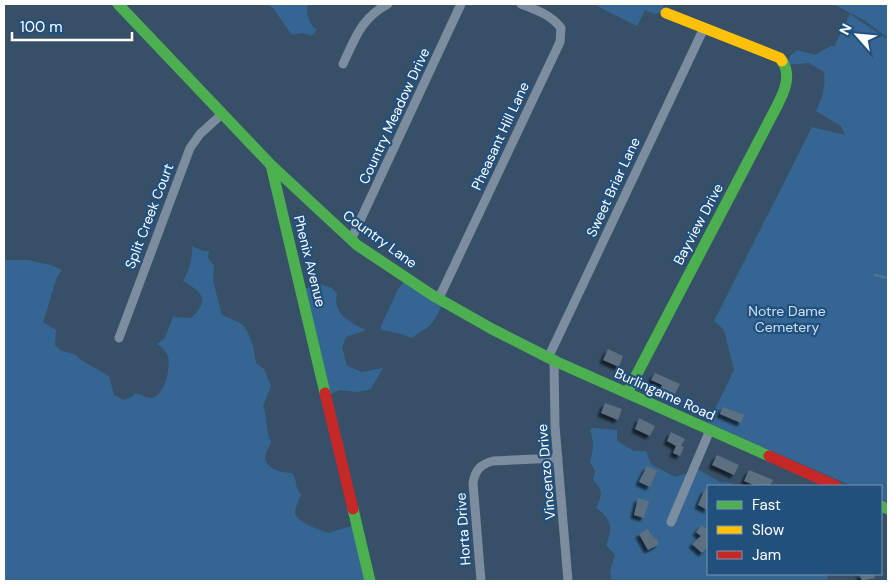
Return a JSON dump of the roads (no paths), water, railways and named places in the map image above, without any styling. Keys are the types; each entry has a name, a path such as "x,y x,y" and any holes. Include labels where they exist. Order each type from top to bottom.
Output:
{"street":[{"path":"118,4 271,165"},
{"path":"343,64 365,21 375,11 388,4"},
{"name":"Country Meadow Drive","path":"351,240 461,4"},
{"name":"Pheasant Hill Lane","path":"439,298 560,42 561,28 555,20 538,10 521,4"},
{"path":"666,13 704,28"},
{"name":"Bayview Drive","path":"628,393 776,106 787,80 786,66 780,58 704,28"},
{"name":"Sweet Briar Lane","path":"551,359 704,28"},
{"name":"Split Creek Court","path":"119,338 190,148 200,134 222,114"},
{"name":"Country Lane","path":"271,165 351,240 439,298 483,324"},
{"name":"Phenix Avenue","path":"271,165 370,581"},
{"name":"Burlingame Road","path":"483,324 551,359 834,485"},
{"name":"Vincenzo Drive","path":"551,359 568,581"},
{"path":"671,522 710,430"},
{"name":"Horta Drive","path":"481,581 473,483 478,468 484,463 493,461 558,458"}],"waterway":[{"path":"875,275 888,278"}],"park label":[{"name":"Notre Dame Cemetery","path":"787,320"}]}
